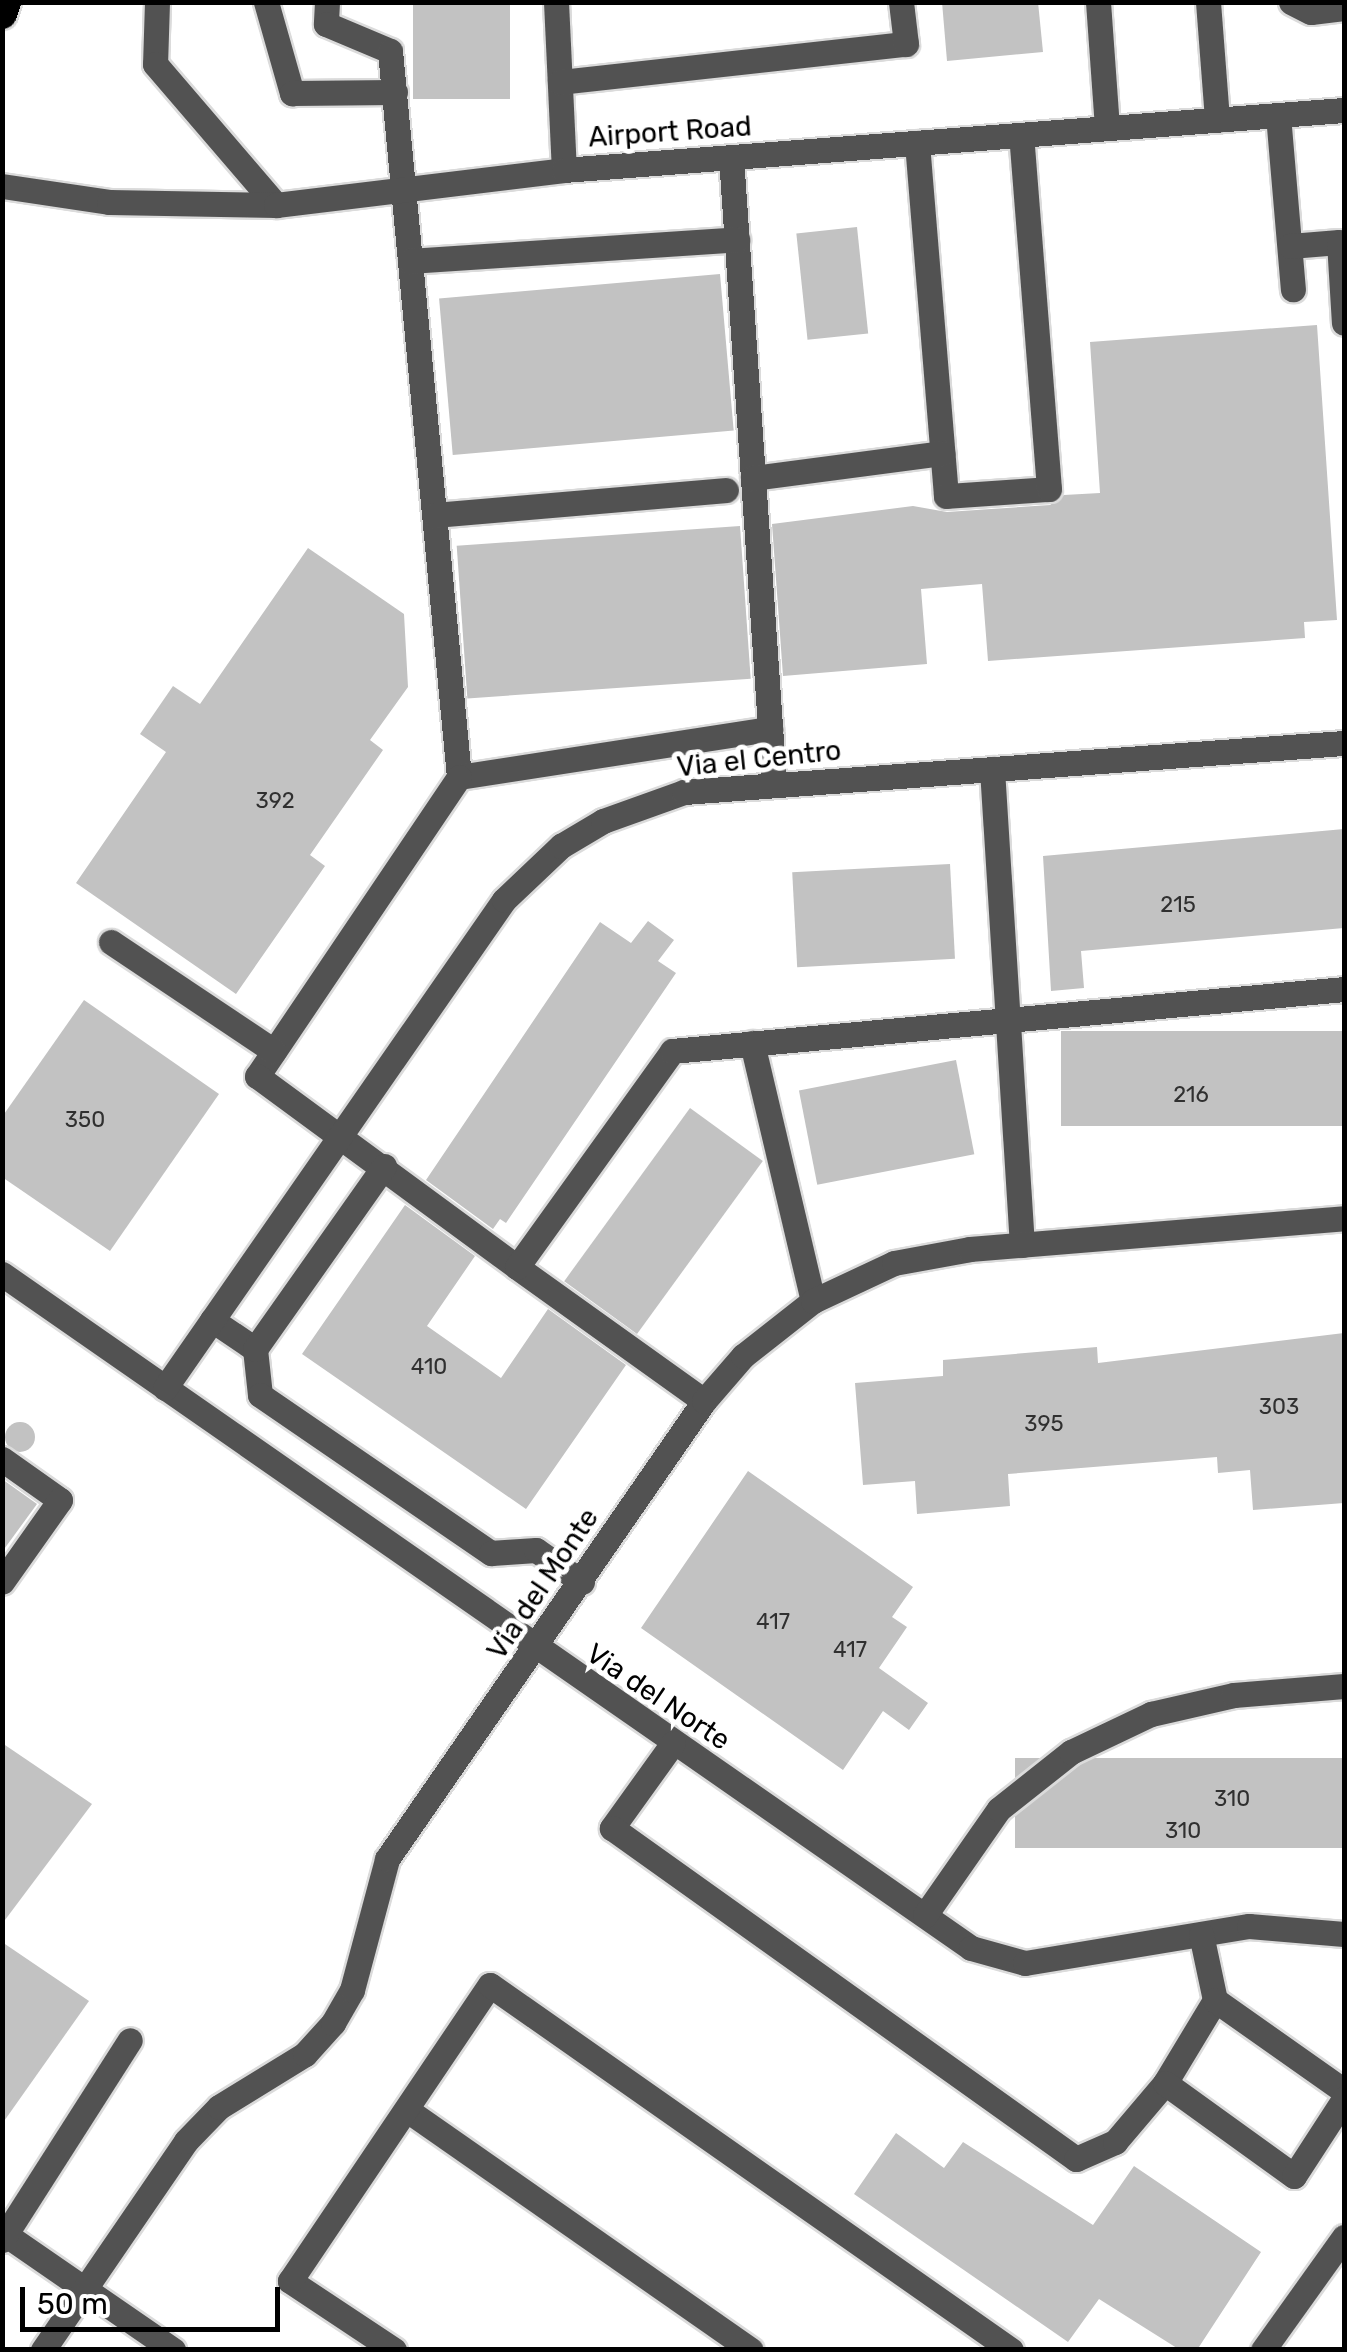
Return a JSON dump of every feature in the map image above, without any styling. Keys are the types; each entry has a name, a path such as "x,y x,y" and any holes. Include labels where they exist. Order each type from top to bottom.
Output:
{"highway":[{"path":"2,14 6,2"}],"street":[{"path":"157,2 155,64 276,204"},
{"path":"266,2 292,93 395,92"},
{"path":"328,2 326,24 390,50 459,777 258,1076 704,1401"},
{"path":"556,2 564,170"},
{"path":"560,82 906,44 901,2"},
{"path":"1098,2 1106,128"},
{"path":"1208,2 1217,120"},
{"path":"1291,2 1311,12 1344,8"},
{"name":"Airport Road","path":"2,186 109,202 276,204 564,170 1344,110"},
{"path":"1278,115 1293,290"},
{"path":"917,143 946,496 1049,489 1021,135"},
{"path":"732,157 774,786"},
{"path":"410,261 737,239"},
{"path":"1290,246 1339,242 1344,323"},
{"path":"753,478 942,453"},
{"path":"435,516 726,490"},
{"path":"459,777 770,728"},
{"name":"Via el Centro","path":"165,1388 504,900 561,846 603,820 684,792 1344,743"},
{"path":"992,769 1022,1245"},
{"path":"111,942 274,1051"},
{"path":"517,1267 672,1051 1344,988"},
{"path":"752,1044 813,1301"},
{"path":"384,1166 255,1349 260,1395 491,1553 536,1550 582,1582"},
{"name":"Via del Monte","path":"42,2350 186,2141 219,2106 305,2054 332,2023 352,1990 388,1858 704,1401 743,1356 813,1301 894,1263 1022,1245 1344,1218"},
{"name":"Via del Norte","path":"2,1274 971,1948 1025,1963 1249,1926 1344,1934"},
{"path":"212,1320 255,1349"},
{"path":"2,1459 60,1500 2,1582"},
{"path":"924,1915 999,1810 1071,1752 1151,1714 1234,1695 1344,1686"},
{"path":"673,1743 612,1828 1076,2159 1116,2142 1165,2083 1214,2000 1202,1934"},
{"path":"394,2350 290,2281 490,1985 1011,2350"},
{"path":"1214,2000 1344,2090"},
{"path":"130,2040 4,2235 173,2350"},
{"path":"1165,2083 1294,2176 1344,2100"},
{"path":"407,2110 751,2350"},
{"path":"1263,2350 1344,2237"}],"building":[{"path":"413,2 510,2 510,99 413,99"},
{"path":"942,2 1038,2 1043,52 947,61"},
{"path":"857,227 868,333 808,340 796,233"},
{"path":"720,274 734,430 453,455 439,299"},
{"path":"1317,325 1337,620 1304,622 1305,638 988,661 982,584 921,589 927,664 783,676 772,524 913,506 947,512 1050,505 1064,495 1100,493 1090,342"},
{"path":"740,526 751,679 467,698 457,546"},
{"path":"308,548 404,614 408,687 370,740 383,750 310,855 325,866 236,994 76,883 166,752 140,734 173,686 200,704"},
{"path":"1344,829 1344,928 1081,951 1084,988 1051,991 1043,856"},
{"path":"950,864 955,959 797,967 792,872"},
{"path":"648,921 674,940 658,961 676,973 506,1223 500,1219 493,1229 426,1180 600,922 631,943"},
{"path":"84,1000 219,1094 110,1251 2,1177 2,1117"},
{"path":"1061,1031 1344,1031 1344,1126 1061,1126"},
{"path":"956,1060 974,1154 817,1185 799,1091"},
{"path":"690,1108 763,1161 637,1334 564,1281"},
{"path":"405,1205 475,1256 427,1326 501,1378 548,1309 626,1365 526,1509 302,1354"},
{"path":"1344,1333 1344,1503 1253,1510 1250,1470 1218,1473 1217,1457 1008,1474 1010,1506 917,1514 915,1481 863,1485 855,1383 943,1376 943,1360 1097,1347 1098,1363"},
{"path":"20,1422 31,1426 35,1437 31,1448 20,1452 9,1448 5,1437 9,1426"},
{"path":"748,1471 913,1587 892,1617 907,1627 879,1668 928,1703 909,1730 883,1711 843,1770 641,1628"},
{"path":"2,1479 37,1504 2,1552"},
{"path":"2,1743 92,1804 2,1924"},
{"path":"1015,1758 1344,1758 1344,1848 1015,1848"},
{"path":"2,1942 89,2001 2,2124"},
{"path":"896,2133 944,2168 963,2142 1093,2225 1134,2166 1261,2252 1197,2350 1180,2350 1099,2299 1068,2342 854,2194"}]}
